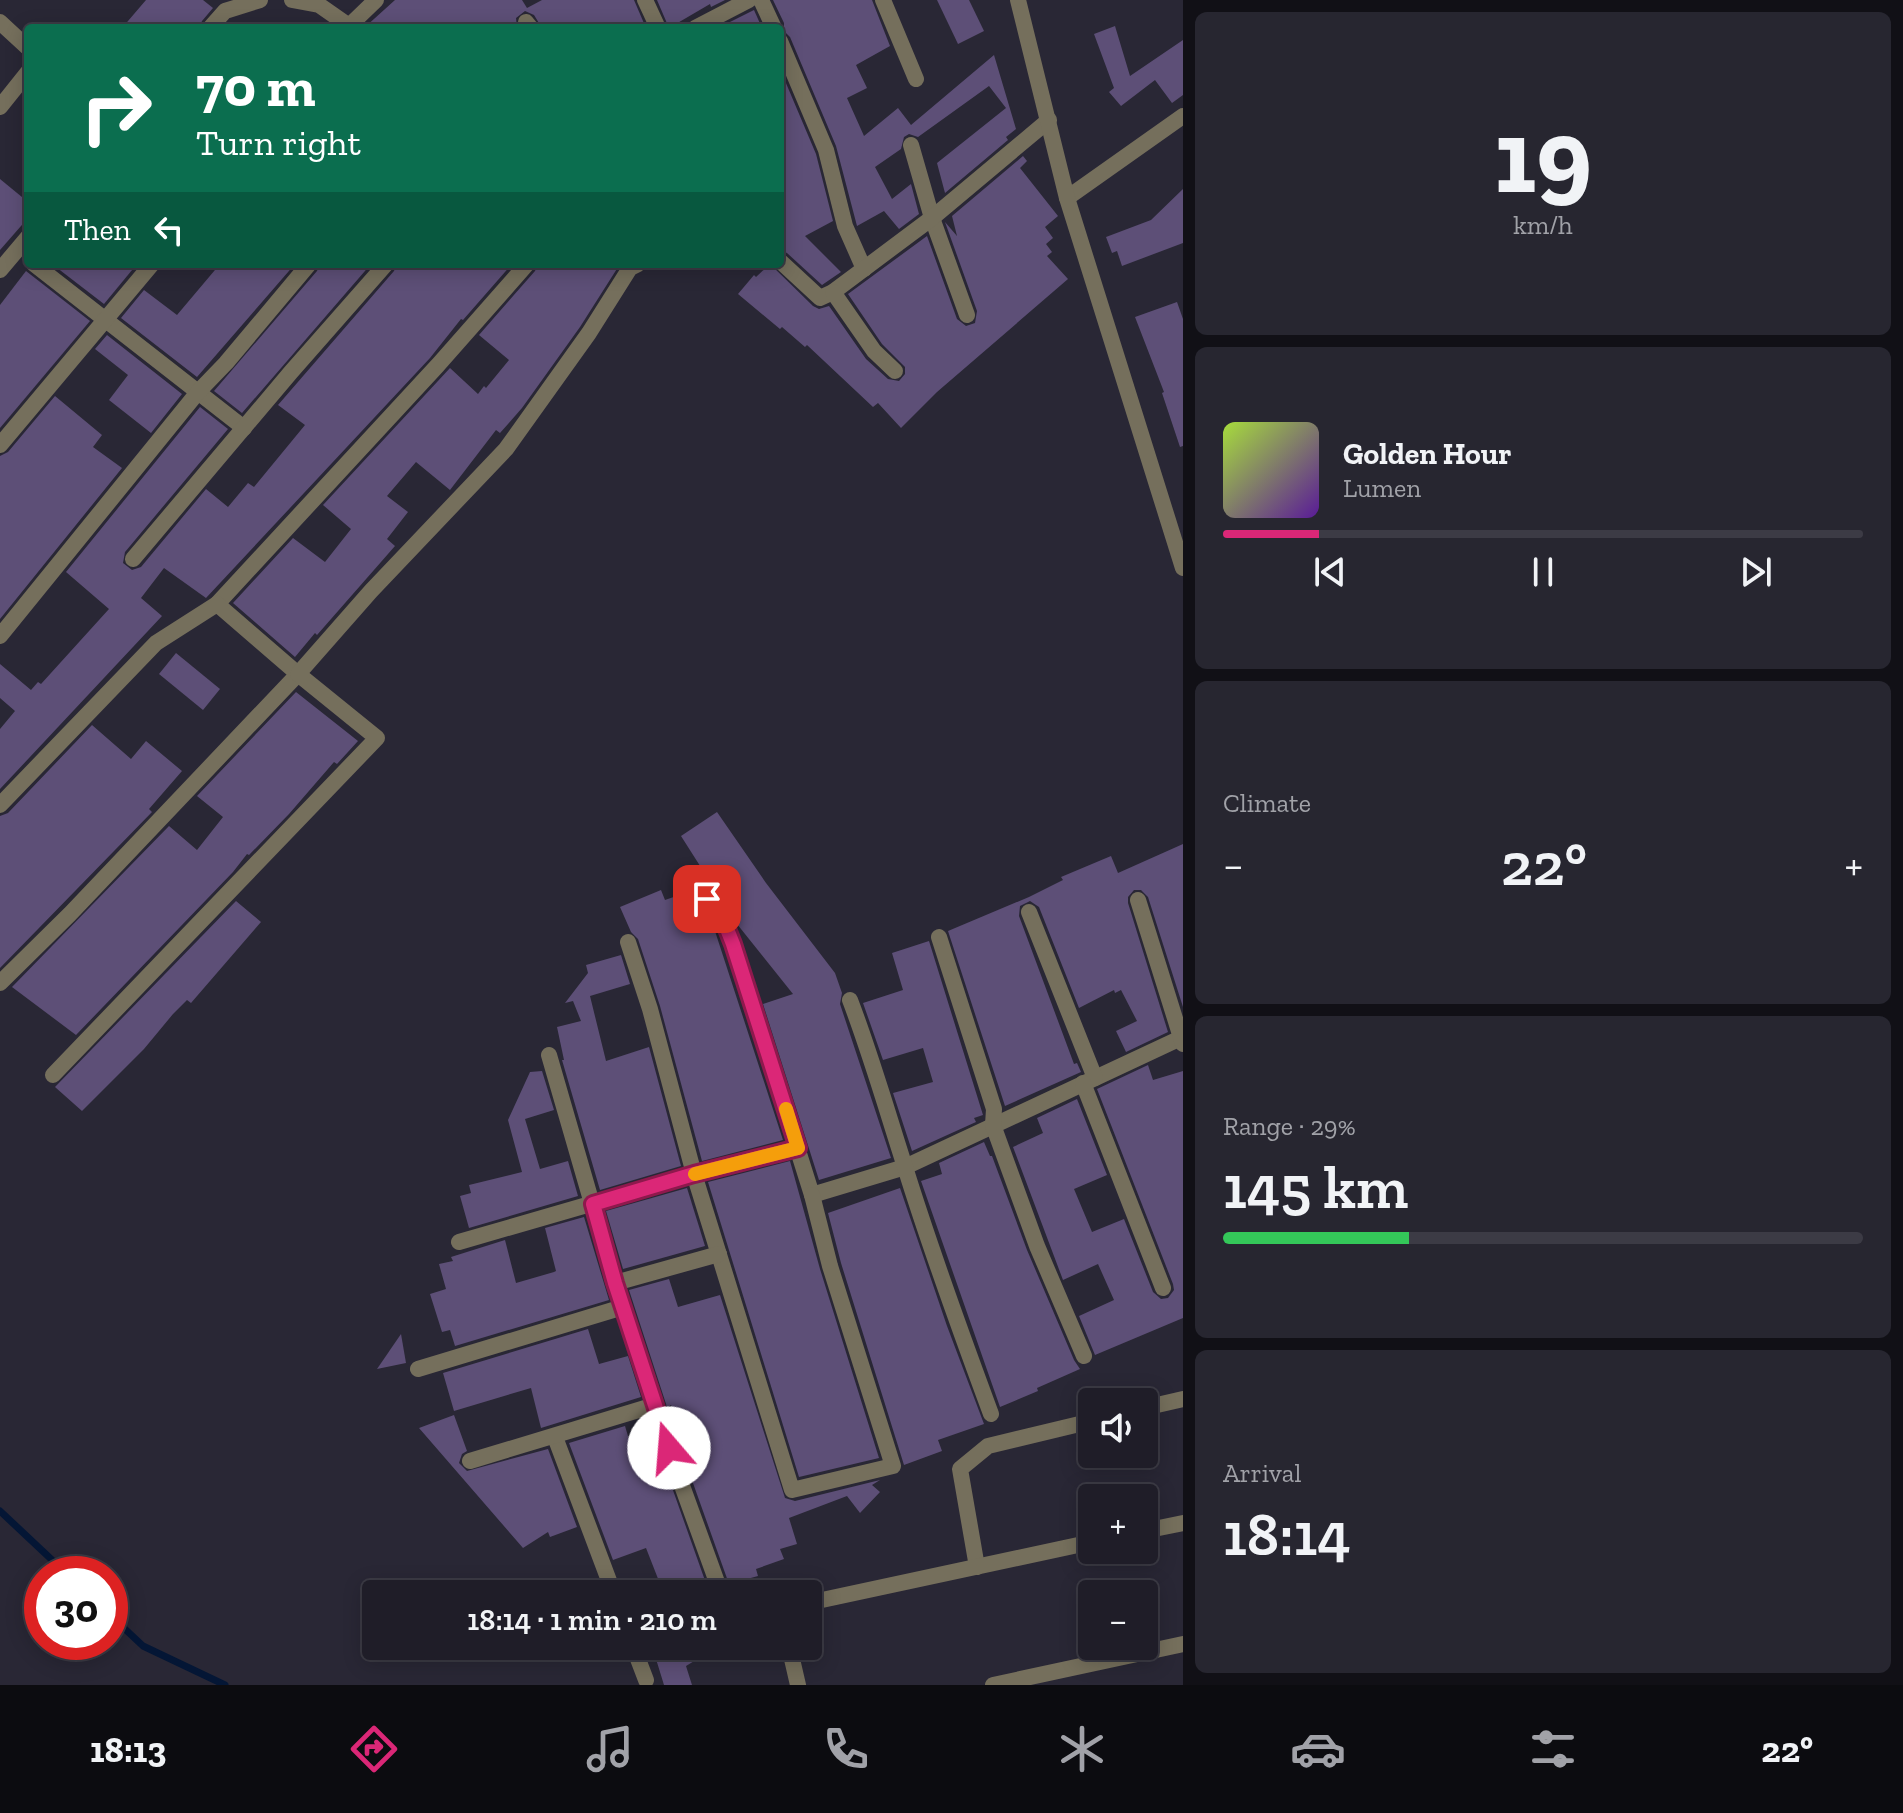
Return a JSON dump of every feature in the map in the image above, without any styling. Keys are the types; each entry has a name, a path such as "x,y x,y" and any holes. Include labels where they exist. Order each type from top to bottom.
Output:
{"street":[{"path":"214,24 225,11 260,0"},
{"path":"292,0 319,5 345,24"},
{"path":"352,24 376,0"},
{"path":"645,0 656,24"},
{"path":"703,24 749,0"},
{"path":"761,0 772,24"},
{"path":"883,0 916,79"},
{"path":"1018,0 1067,198 1183,568"},
{"path":"0,22 24,44"},
{"path":"784,50 826,150 845,226 864,269"},
{"path":"0,107 24,77"},
{"path":"1067,198 1183,116"},
{"path":"784,265 820,298 833,292 932,218 1049,120"},
{"path":"911,145 932,218 967,315"},
{"path":"0,270 24,249"},
{"path":"39,268 244,428"},
{"path":"0,445 149,268"},
{"path":"0,636 198,392 306,268"},
{"path":"133,559 383,268"},
{"path":"0,805 156,643 217,604 523,268"},
{"path":"0,983 81,903 298,674 371,591 506,449 589,333 630,268"},
{"path":"833,292 874,351 895,371"},
{"path":"53,1075 377,738 217,604"},
{"path":"628,942 650,1009 694,1174 792,1490 893,1466 733,944 723,919 692,880"},
{"path":"812,1195 905,1167 1182,1040 1138,900"},
{"path":"1029,912 1163,1288"},
{"path":"939,937 994,1109 993,1125 1037,1246 1084,1356"},
{"path":"850,1000 872,1057 948,1297 991,1414"},
{"path":"549,1055 615,1283 716,1580"},
{"path":"459,1242 694,1174 798,1148"},
{"path":"615,1283 719,1254"},
{"path":"418,1369 623,1307"},
{"path":"1158,1405 1183,1399"},
{"path":"470,1461 655,1405"},
{"path":"977,1567 960,1469 988,1446 1078,1424"},
{"path":"555,1437 609,1580"},
{"path":"1158,1528 1183,1523"},
{"path":"822,1600 1078,1545"},
{"path":"993,1685 1183,1644"},
{"path":"638,1660 646,1680"},
{"path":"792,1660 798,1685"}],"building":[{"path":"146,0 203,0 213,8 201,24 125,24"},
{"path":"395,0 522,0 527,8 542,0 634,0 644,24 540,24 534,15 525,11 516,18 517,24 368,24"},
{"path":"657,0 725,0 711,7 710,4 676,24 667,24"},
{"path":"773,0 872,0 890,46 856,65 867,88 847,98 864,136 898,108 911,125 994,55 1016,129 1006,137 1008,140 945,193 937,163 1006,108 989,86 918,137 909,134 904,137 901,149 875,167 892,199 911,184 919,214 899,229 884,211 857,226 836,146"},
{"path":"937,0 969,0 984,31 958,44"},
{"path":"754,10 760,24 726,24"},
{"path":"1115,26 1130,76 1183,40 1183,95 1172,103 1155,80 1121,106 1109,92 1114,88 1094,34"},
{"path":"784,78 816,154 833,221 805,236 841,272 822,285 784,252"},
{"path":"1023,156 1027,161 1020,168 1058,216 1045,227 1053,238 1046,244 1052,252 1047,256 1068,279 937,392 901,428 878,403 873,407 807,345 805,347 782,327 780,329 738,294 754,275 756,277 766,268 774,268 813,306 819,309 829,306 866,359 888,379 899,381 905,374 905,367 882,344 848,294 927,236 957,319 966,326 975,323 977,311 945,222 957,236 952,216"},
{"path":"0,179 24,199 24,223 0,250"},
{"path":"1183,189 1183,243 1122,266 1117,251 1112,253 1106,237 1151,220"},
{"path":"57,268 134,268 104,304"},
{"path":"217,268 292,268 197,377 121,318 144,290 177,315"},
{"path":"318,268 368,268 242,413 214,391"},
{"path":"395,268 508,268 430,358 206,598 164,568 141,598 162,616 0,789 0,729 15,711 0,698 0,664 31,690 38,682 41,684 109,609 66,572 200,407 228,429 125,552 123,563 132,570 141,567 206,489 228,507 248,483 254,487 305,425 278,405"},
{"path":"536,268 617,268 522,408 500,433 496,430 450,490 416,462 387,496 408,512 387,539 395,546 295,657 233,603 293,538 325,562 351,529 323,505 450,368 478,394 484,386 486,388 509,360 479,335"},
{"path":"26,271 90,321 0,428 0,305"},
{"path":"1177,302 1183,319 1183,446 1180,447 1164,392 1135,317"},
{"path":"107,335 182,394 151,433 109,400 128,375 95,349"},
{"path":"55,396 102,435 93,447 122,468 0,619 0,456 8,452"},
{"path":"176,653 220,689 203,710 159,674"},
{"path":"296,692 358,741 337,764 334,762 289,814 247,854 76,1035 12,987 169,826 197,850 223,817 197,796"},
{"path":"92,725 131,759 146,741 182,771 149,809 152,812 0,968 0,816 8,813"},
{"path":"717,812 766,883 835,973 842,993 840,1004 891,1158 819,1180 763,1004 793,994 737,924 681,836"},
{"path":"1183,844 1183,1007 1148,897 1141,890 1134,890 1128,897 1128,903 1168,1032 1126,1052 1116,1031 1137,1021 1121,990 1115,993 1114,990 1079,1008 1039,907 1030,901 1020,906 1019,916 1074,1064 1077,1063 1081,1072 1005,1106 948,931 1029,897 1063,880 1061,877 1111,856 1118,873"},
{"path":"661,890 665,900 688,892 713,925 783,1140 702,1161 660,1006 638,939 631,932 620,907"},
{"path":"236,901 261,922 191,1003 187,1000 144,1049 82,1111 55,1087"},
{"path":"929,941 983,1115 974,1118 976,1122 912,1151 893,1093 933,1082 923,1048 883,1060 863,1003 903,990 892,953"},
{"path":"621,955 630,984 590,996 606,1061 649,1047 681,1166 600,1190 562,1060 557,1027 581,1021 573,1001 565,1003 588,973 586,965"},
{"path":"1148,1065 1153,1080 1183,1071 1183,1318 1095,1355 1079,1316 1114,1300 1098,1264 1063,1280 1013,1147 1043,1133 1037,1118 1077,1099 1107,1175 1074,1189 1092,1232 1124,1219 1153,1292 1161,1299 1168,1298 1174,1290 1173,1284 1097,1089"},
{"path":"542,1071 554,1110 525,1119 540,1169 568,1161 578,1196 469,1228 460,1196 471,1193 469,1185 522,1172 508,1120 530,1072"},
{"path":"984,1142 1027,1250 1080,1369 1000,1407 921,1181 942,1174 939,1163"},
{"path":"790,1161 879,1458 799,1477 708,1182"},
{"path":"687,1188 705,1246 623,1269 606,1211"},
{"path":"900,1188 984,1424 938,1440 942,1451 904,1465 828,1213"},
{"path":"584,1217 609,1300 455,1346 450,1330 442,1332 430,1294 446,1289 439,1264 453,1261 451,1257 505,1240 516,1283 554,1272 545,1228"},
{"path":"669,1279 678,1307 720,1295 785,1498 795,1501 880,1480 872,1485 880,1492 860,1513 847,1496 789,1518 797,1544 780,1549 784,1559 756,1569 758,1576 728,1580 678,1441 682,1440 671,1405 667,1407 629,1290"},
{"path":"588,1329 599,1364 628,1356 641,1397 541,1428 531,1388 454,1411 443,1373"},
{"path":"401,1334 406,1363 377,1369"},
{"path":"454,1415 467,1451 462,1454 459,1463 467,1471 548,1449 577,1527 550,1537 548,1532 523,1548 419,1428"},
{"path":"625,1426 634,1456 658,1448 705,1580 659,1580 646,1548 613,1560 569,1443"},
{"path":"656,1660 696,1660 686,1666 692,1685 664,1685"}],"waterway":[{"path":"0,1511 48,1556"},
{"path":"128,1632 143,1646 225,1685"}],"slow traffic":[{"path":"695,1174 798,1148 786,1109"}],"route":[{"path":"669,1448 615,1283 593,1204 798,1148 733,944 723,919 707,899"}]}
